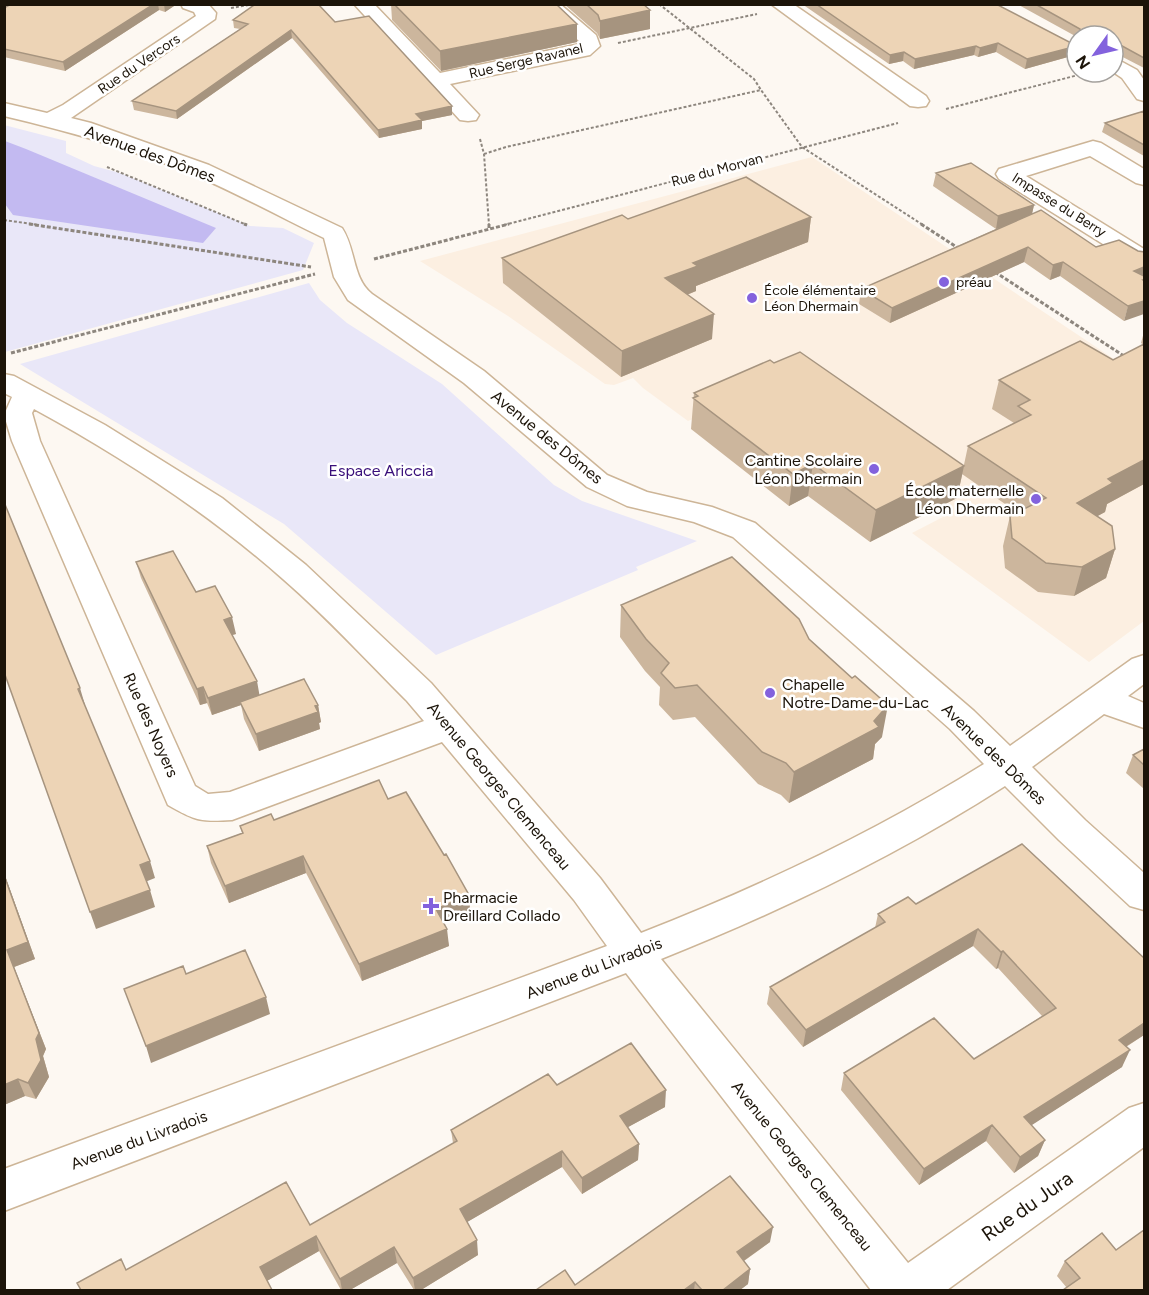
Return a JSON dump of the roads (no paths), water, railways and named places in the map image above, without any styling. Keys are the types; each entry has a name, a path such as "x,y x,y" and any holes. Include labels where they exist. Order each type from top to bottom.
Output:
{"street":[{"name":"Rue du Vercors","path":"50,120 71,110 205,19 206,13 201,8 190,4"},
{"name":"Rue Serge Ravanel","path":"363,4 468,115"},
{"name":"Rue Serge Ravanel","path":"436,80 583,51 590,46 589,39 548,4"},
{"path":"781,5 918,101"},
{"path":"1125,67 1144,95"},
{"name":"Avenue des Dômes","path":"4,109 83,128 159,154 333,233 338,241 335,269 369,304 474,377 597,481 638,499 710,517 744,530 962,720 989,745 1007,767 1144,894"},
{"name":"Impasse du Berry","path":"1144,178 1093,148 1007,174 1144,259"},
{"name":"Rue des Noyers","path":"16,388 18,413 26,441 181,795 203,808 232,806 448,726"},
{"name":"Avenue Georges Clemenceau","path":"16,388 149,464 251,536 342,616 419,692 587,890 664,995 900,1290"},
{"name":"Avenue du Livradois","path":"4,1190 694,929 853,855 966,793 1007,767 1144,668"},
{"path":"1101,699 1144,716"},
{"name":"Rue du Jura","path":"909,1290 1144,1122"}],"place":[{"name":"préau","path":"944,282"},
{"name":"École élémentaire Léon Dhermain","path":"752,298"},
{"name":"Cantine Scolaire Léon Dhermain","path":"874,469"},
{"name":"École maternelle Léon Dhermain","path":"1036,499"},
{"name":"Chapelle Notre-Dame-du-Lac","path":"770,693"},
{"name":"Pharmacie Dreillard Collado","path":"431,906"}],"park label":[{"name":"Espace Ariccia","path":"381,470"}]}
